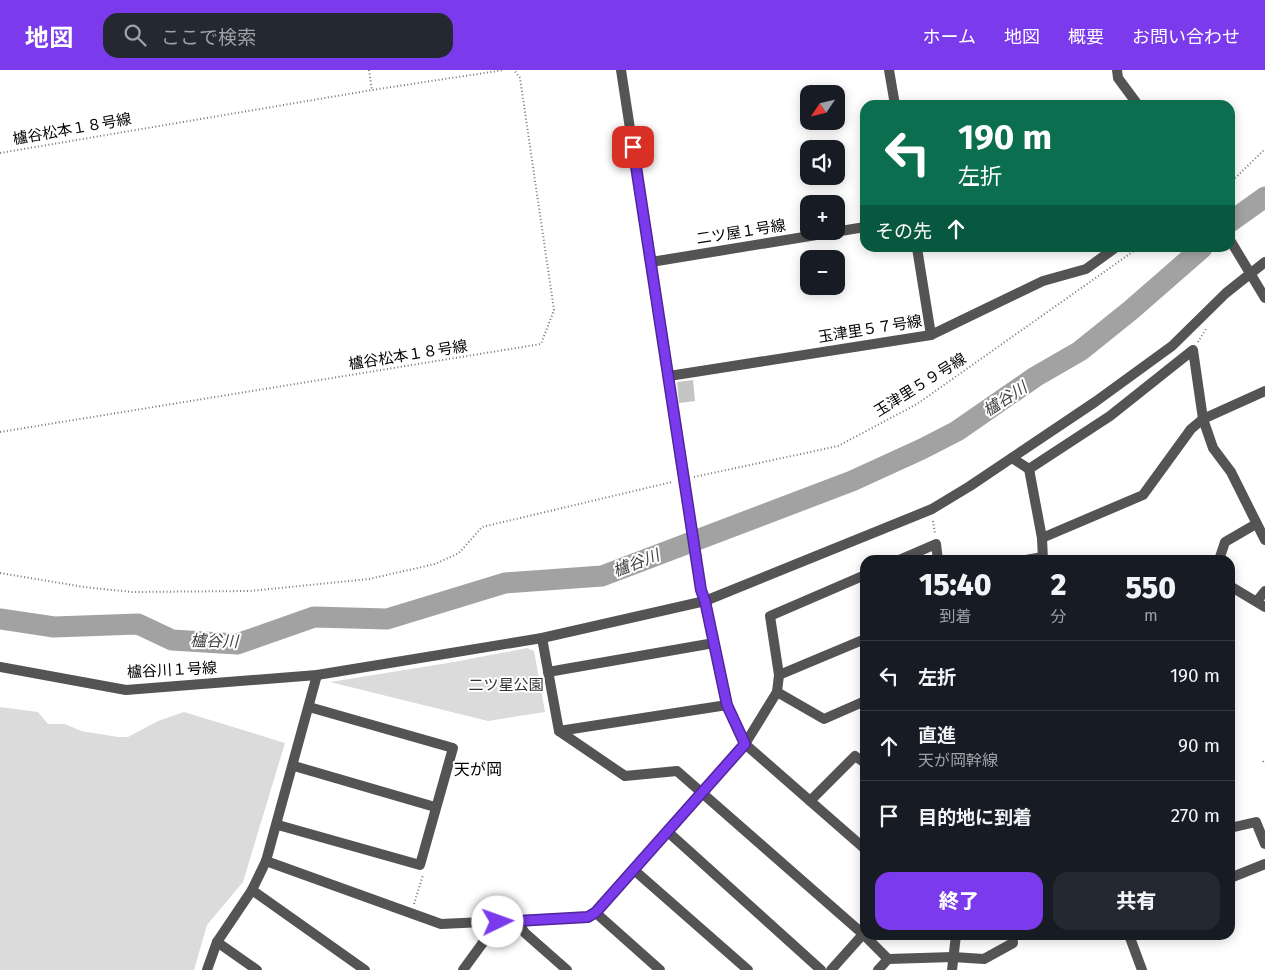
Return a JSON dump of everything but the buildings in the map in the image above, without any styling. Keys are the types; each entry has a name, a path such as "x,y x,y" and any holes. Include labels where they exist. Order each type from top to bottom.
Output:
{"street":[{"path":"622,70 701,590 727,705 745,744 860,845"},
{"path":"889,70 894,100"},
{"path":"1117,70 1118,78 1134,100"},
{"name":"二ツ屋１号線","path":"651,262 860,228"},
{"path":"1235,249 1265,298"},
{"path":"918,252 932,334"},
{"name":"玉津里５７号線","path":"669,376 932,334 1043,281 1086,269 1109,252"},
{"name":"櫨谷川１号線","path":"0,667 126,690 317,675 542,638 705,601 932,509 1095,402 1172,346 1247,269 1265,262"},
{"path":"1029,469 1110,416 1193,350 1203,419 1213,448 1231,472 1265,540"},
{"path":"1042,538 1143,495 1191,429 1203,419 1265,391"},
{"path":"1012,458 1029,469 1042,538 1043,555"},
{"path":"1221,555 1225,542 1256,524"},
{"path":"910,555 936,544 937,555"},
{"path":"266,861 441,924 588,917 596,912 745,744 777,692 779,675 770,616 860,577"},
{"path":"1235,589 1261,604 1265,591"},
{"path":"542,638 558,730 625,776 677,771 860,930"},
{"path":"779,675 860,640"},
{"path":"548,672 714,643"},
{"path":"207,970 217,942 252,890 266,861 278,825 317,675"},
{"path":"777,692 824,719 860,704"},
{"path":"558,730 727,705"},
{"path":"278,825 420,865 453,748 310,707"},
{"path":"810,801 856,756 860,760"},
{"path":"294,766 436,807"},
{"path":"1235,827 1256,822 1265,844"},
{"path":"668,832 821,970"},
{"path":"1235,876 1265,864"},
{"path":"634,870 745,969"},
{"path":"252,890 365,970"},
{"path":"596,912 660,970"},
{"path":"517,921 525,933 567,970"},
{"path":"468,968 498,922"},
{"path":"831,970 860,937"},
{"path":"870,940 888,959"},
{"path":"952,970 956,940"},
{"path":"878,970 888,959 954,957 984,959 1013,942 1013,940"},
{"path":"1131,940 1142,970"},
{"path":"217,942 257,970"}],"path":[{"path":"369,70 372,90"},
{"name":"櫨谷松本１８号線","path":"0,152 504,70"},
{"name":"櫨谷松本１８号線","path":"0,432 541,344 554,310 520,78 514,70"},
{"path":"1235,178 1265,149"},
{"name":"玉津里５９号線","path":"0,573 84,587 132,592 250,591 369,579 435,564 459,553 482,528 838,446 917,404 1132,252"},
{"path":"932,509 936,544"},
{"path":"411,913 423,877 420,865"}],"green space":[{"name":"二ツ星公園","path":"527,648 534,651 545,712 488,721 330,682 454,662"},
{"path":"0,707 38,712 48,724 65,724 81,731 118,737 128,737 158,721 184,712 285,743 243,882 207,925 194,970 0,970"}],"waterway":[{"name":"櫨谷川","path":"1235,218 1265,197"},
{"name":"櫨谷川","path":"0,619 54,627 138,624 172,640 237,644 314,617 387,619 505,583 602,576 852,481 957,431 1035,377 1080,351 1131,310 1197,252"}],"district":[{"name":"天が岡","path":"478,769"}],"route":[{"path":"498,922 588,917 596,912 745,744 727,705 701,590 633,147"}]}
